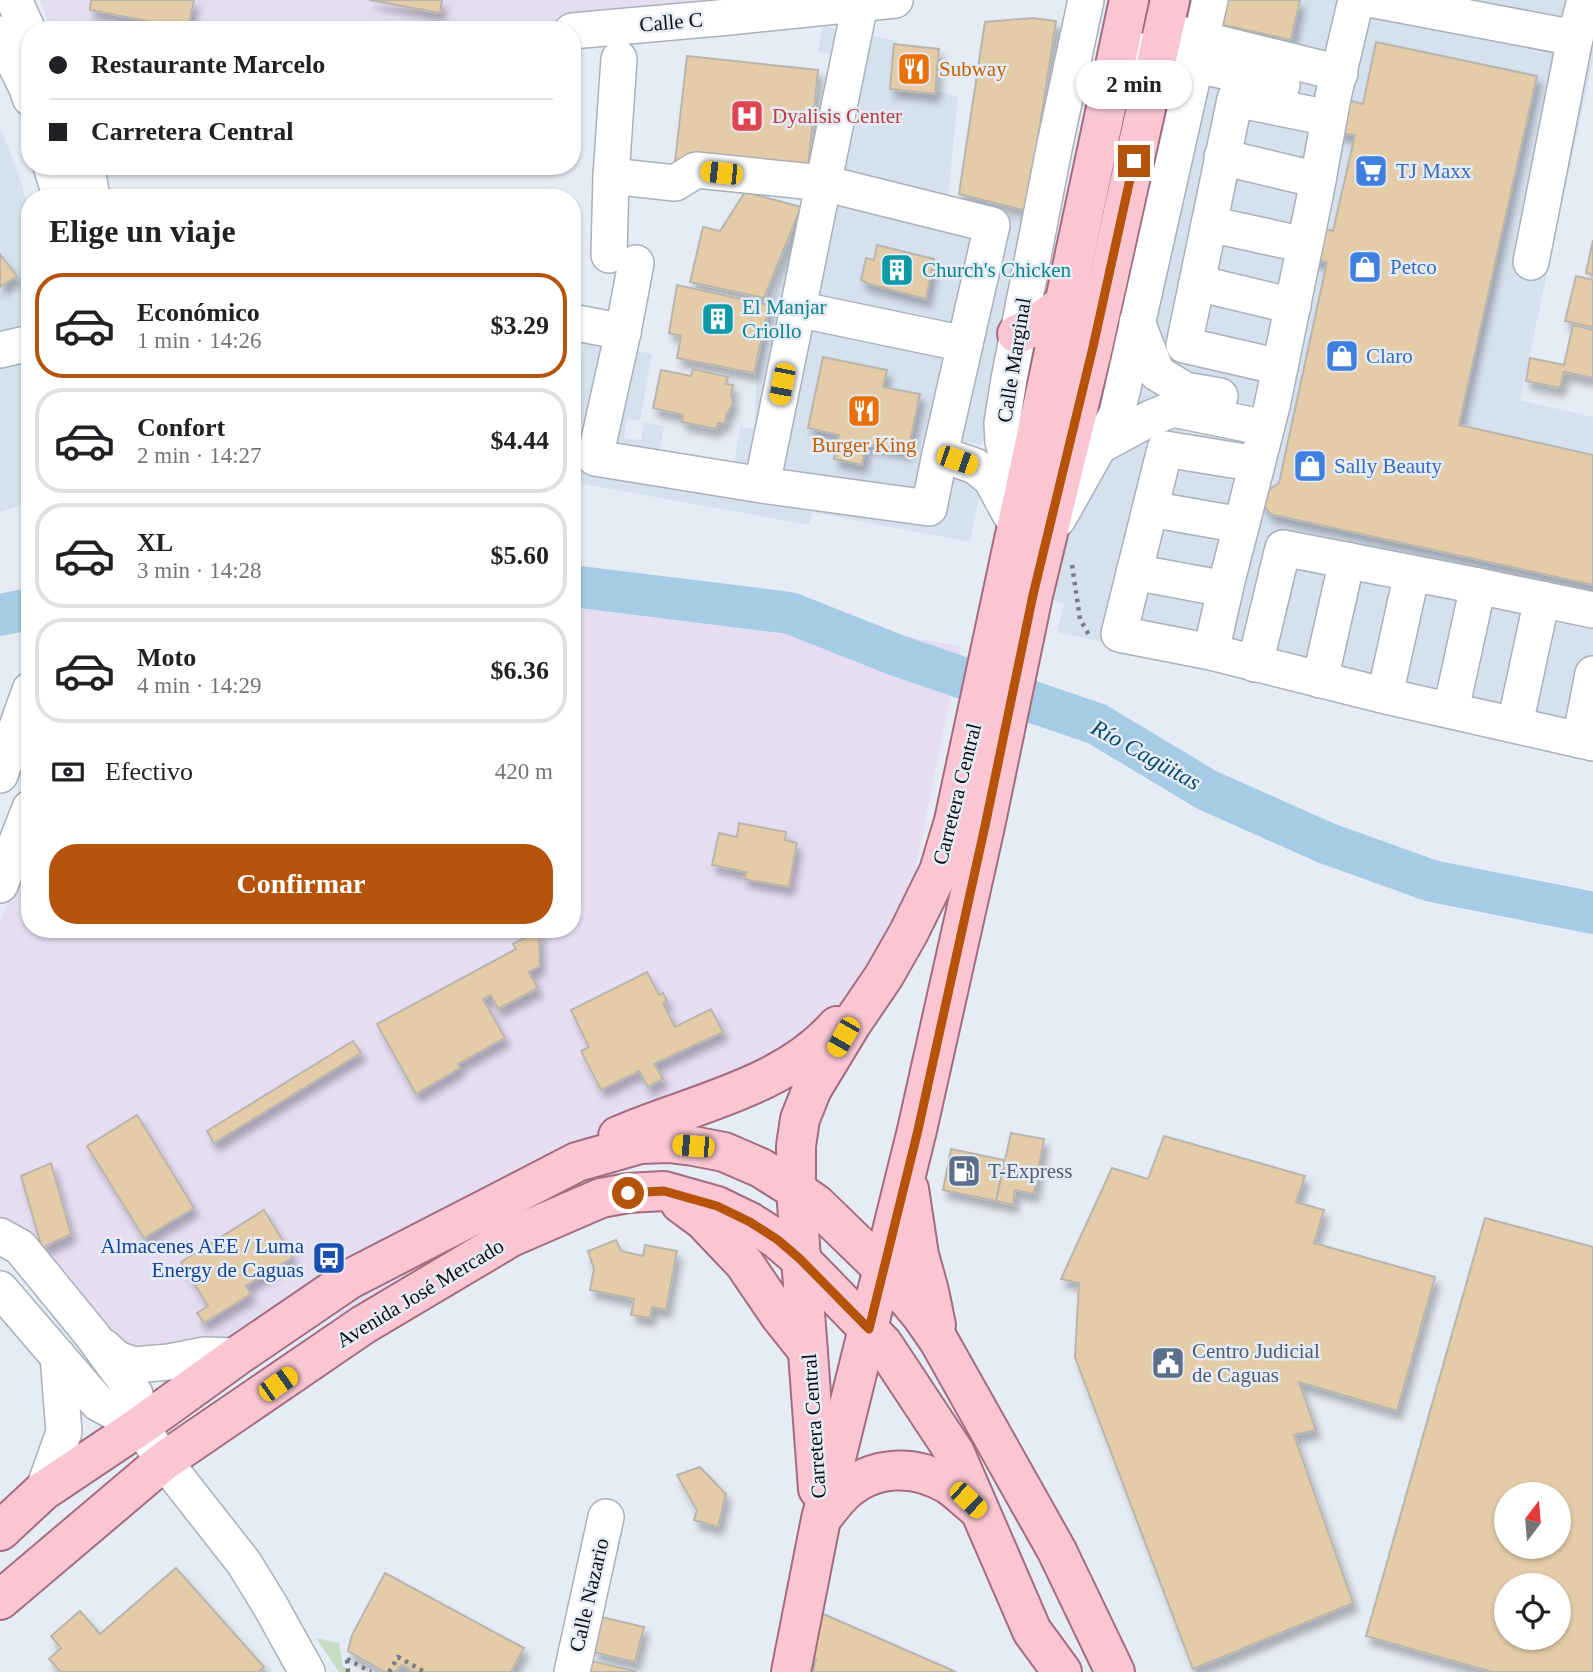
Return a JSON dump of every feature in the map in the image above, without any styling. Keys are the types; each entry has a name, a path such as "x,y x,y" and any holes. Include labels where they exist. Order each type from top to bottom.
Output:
{"main road":[{"name":"Carretera Central","path":"821,1519 918,1130 970,823 1016,581 1064,304 1124,22"},
{"name":"Carretera Central","path":"1016,581 1047,537 1093,347 1164,28"},
{"path":"1017,334 1031,328 1064,304"},
{"name":"Carretera Central","path":"821,1519 796,1190 796,1146 800,1119 813,1089 843,1037 884,976 939,871 970,823"},
{"path":"577,1162 599,1144 637,1127 717,1099 786,1069 811,1052 884,976"},
{"name":"Avenida José Mercado","path":"0,1531 43,1491 349,1279 577,1162 640,1144 668,1143 724,1152 761,1168 796,1190 816,1204 883,1268 939,1341"},
{"path":"910,1156 908,1181 919,1255 939,1341 1057,1551 1115,1672"},
{"path":"664,1191 703,1220 744,1264 808,1351"},
{"name":"Avenida José Mercado","path":"0,1600 164,1461 363,1325 511,1237 601,1198 664,1191 717,1206 778,1240 883,1344 955,1454 1032,1631 1062,1672"},
{"path":"791,1672 821,1519 844,1492 865,1478 905,1469 938,1479 981,1513"}],"street":[{"path":"14,0 24,21"},
{"name":"Calle C","path":"581,30 728,9 860,4 895,0"},
{"name":"Calle Marginal","path":"1016,581 1012,518 1015,489 1003,442 1002,423 1017,334 1086,0"},
{"path":"1047,537 1117,414 1210,0"},
{"path":"1211,652 1269,417 1356,0"},
{"path":"1375,0 1575,38"},
{"path":"1531,262 1575,38 1585,0"},
{"path":"762,485 860,4"},
{"path":"1124,22 1164,28 1199,52 1334,96"},
{"path":"0,34 21,79"},
{"path":"611,176 675,183 696,170 823,183 992,225 929,508 595,458 623,332 622,259 611,176 619,59"},
{"path":"1280,367 1184,345 1235,99 1334,96"},
{"path":"1222,157 1318,180"},
{"path":"1209,224 1305,245"},
{"path":"1197,284 1293,306"},
{"path":"797,309 965,344"},
{"path":"1137,322 1157,373 1185,390 1269,417"},
{"path":"581,324 623,332"},
{"path":"0,350 21,344"},
{"path":"1099,446 1173,409 1269,417"},
{"path":"1257,464 1165,449 1119,634 1211,652 1586,741 1593,674"},
{"path":"940,454 975,466 991,479 1012,518"},
{"path":"1150,509 1241,525"},
{"path":"1255,664 1283,548 1593,610"},
{"path":"1320,680 1347,560"},
{"path":"1134,572 1225,589"},
{"path":"1385,695 1412,573"},
{"path":"1451,710 1478,586"},
{"path":"1515,724 1542,599"},
{"path":"0,775 21,717"},
{"path":"0,885 21,831"},
{"path":"0,1236 20,1247 92,1335 135,1394 140,1426 244,1563 307,1672"},
{"path":"0,1289 98,1403 140,1426"},
{"path":"92,1335 117,1359 134,1365 205,1355 237,1356"},
{"path":"43,1491 64,1432 58,1356"},
{"name":"Calle Nazario","path":"572,1672 606,1517"}],"path":[{"path":"389,1672 398,1657 425,1672"},
{"path":"348,1672 347,1659 370,1672"}],"shaded area":[{"path":"40,0 894,0 581,29 581,21 48,21"},
{"path":"1184,0 1593,0 1593,60 1520,400 1593,417 1593,751 1057,632 1064,603 1052,600"},
{"path":"823,26 898,41 891,82 958,96 948,200 1026,220 983,445 958,440 983,478 970,542 812,512 809,525 581,484 581,362 585,341 652,354 640,421 627,419 624,438 641,440 644,422 664,426 660,449 734,462 740,427 755,429 756,374 771,306 801,207 808,168 846,57 818,52"},
{"path":"0,127 23,189 21,506 0,512"},
{"path":"581,583 961,646 914,875 841,1028 641,1129 536,1208 341,1314 133,1359 0,1224 0,921 21,866 21,938 581,938"}],"green space":[{"path":"316,1638 339,1643 343,1666 351,1672 339,1672"}],"building":[{"path":"91,0 194,0 190,21 147,21 90,10"},
{"path":"369,0 442,0 440,13"},
{"path":"1220,0 1300,0 1291,40 1215,23"},
{"path":"1033,18 1056,21 1027,211 959,194 985,22"},
{"path":"1376,42 1537,76 1459,425 1593,455 1593,585 1270,514 1258,497 1279,483 1327,262 1310,259 1316,227 1333,231 1355,135 1337,133 1344,99 1363,104"},
{"name":"Subway","path":"894,44 939,49 935,94 890,89"},
{"name":"Dyalisis Center","path":"687,56 818,70 807,176 675,162"},
{"path":"745,192 801,207 764,298 690,282 703,227 720,231"},
{"path":"1593,240 1593,275 1586,273"},
{"name":"Church's Chicken","path":"877,245 934,259 926,299 861,280 866,258 874,260"},
{"path":"0,254 17,276 0,287"},
{"path":"1576,276 1593,280 1593,327 1565,321"},
{"name":"El Manjar Criollo","path":"677,285 769,305 754,373 677,358 681,336 669,333"},
{"path":"1573,325 1593,330 1593,378 1564,372 1560,388 1526,381 1530,358 1564,365"},
{"name":"Burger King","path":"823,357 887,370 883,387 920,394 908,452 866,444 862,465 834,459 839,435 808,428"},
{"path":"693,369 728,377 726,384 733,385 733,403 725,424 718,423 716,429 682,422 683,415 653,408 661,370 691,376"},
{"path":"739,823 786,832 785,840 797,843 789,887 744,879 746,872 712,865 719,833 737,837"},
{"path":"524,938 539,938 540,966 529,972 538,988 498,1009 491,995 483,999 505,1038 458,1064 460,1068 416,1094 377,1024 516,949 513,944"},
{"path":"647,972 659,995 663,993 667,1001 663,1003 675,1027 711,1009 723,1032 654,1064 663,1079 648,1087 639,1071 601,1090 581,1051 589,1047 571,1010"},
{"path":"353,1041 361,1053 214,1143 207,1131"},
{"path":"137,1115 194,1208 144,1238 87,1146"},
{"path":"1011,1133 1044,1139 1034,1194 1015,1190 1013,1205 996,1201"},
{"path":"1164,1136 1305,1176 1296,1202 1324,1210 1314,1243 1435,1277 1397,1411 1299,1382 1316,1430 1294,1435 1353,1603 1193,1669 1075,1357 1079,1283 1061,1279 1112,1168 1148,1179"},
{"path":"951,1149 1004,1160 996,1201 943,1190"},
{"path":"51,1163 71,1234 42,1248 21,1176"},
{"path":"264,1210 293,1257 246,1286 251,1294 204,1323 197,1313 208,1306 181,1262"},
{"path":"1485,1218 1593,1247 1593,1672 1492,1672 1366,1636"},
{"path":"616,1240 621,1251 643,1256 645,1245 677,1251 666,1310 652,1307 650,1318 631,1315 634,1299 590,1290 594,1269 588,1251"},
{"path":"700,1467 726,1494 718,1527 694,1520 697,1510 677,1475"},
{"path":"176,1568 264,1667 258,1672 61,1672 49,1659 61,1648 51,1636 80,1611 100,1634"},
{"path":"385,1573 524,1648 511,1672 414,1672 402,1665 395,1672 385,1672 348,1651 352,1635"},
{"path":"821,1613 956,1672 813,1672 816,1659 810,1658"},
{"path":"601,1617 644,1627 635,1662 593,1652"},
{"path":"592,1661 635,1671 635,1672 590,1672"}],"waterway":[{"name":"Río Cagüitas","path":"581,587 790,613 896,655 1097,724 1207,790 1326,843 1432,881 1593,913"},
{"name":"Río Cagüitas","path":"0,615 21,611"}],"place":[{"name":"Subway","path":"914,69"},
{"name":"Dyalisis Center","path":"747,116"},
{"name":"TJ Maxx","path":"1371,171"},
{"name":"Petco","path":"1365,267"},
{"name":"Church's Chicken","path":"897,270"},
{"name":"El Manjar Criollo","path":"718,319"},
{"name":"Claro","path":"1342,356"},
{"name":"Burger King","path":"864,411"},
{"name":"Sally Beauty","path":"1310,466"},
{"name":"T-Express","path":"964,1171"},
{"name":"Almacenes AEE / Luma Energy de Caguas","path":"329,1258"},
{"name":"Centro Judicial de Caguas","path":"1168,1363"}],"route":[{"path":"628,1193 664,1191 687,1196 717,1206 750,1222 778,1240 800,1259 869,1329 918,1130 1033,595 1093,347 1134,161"}]}
